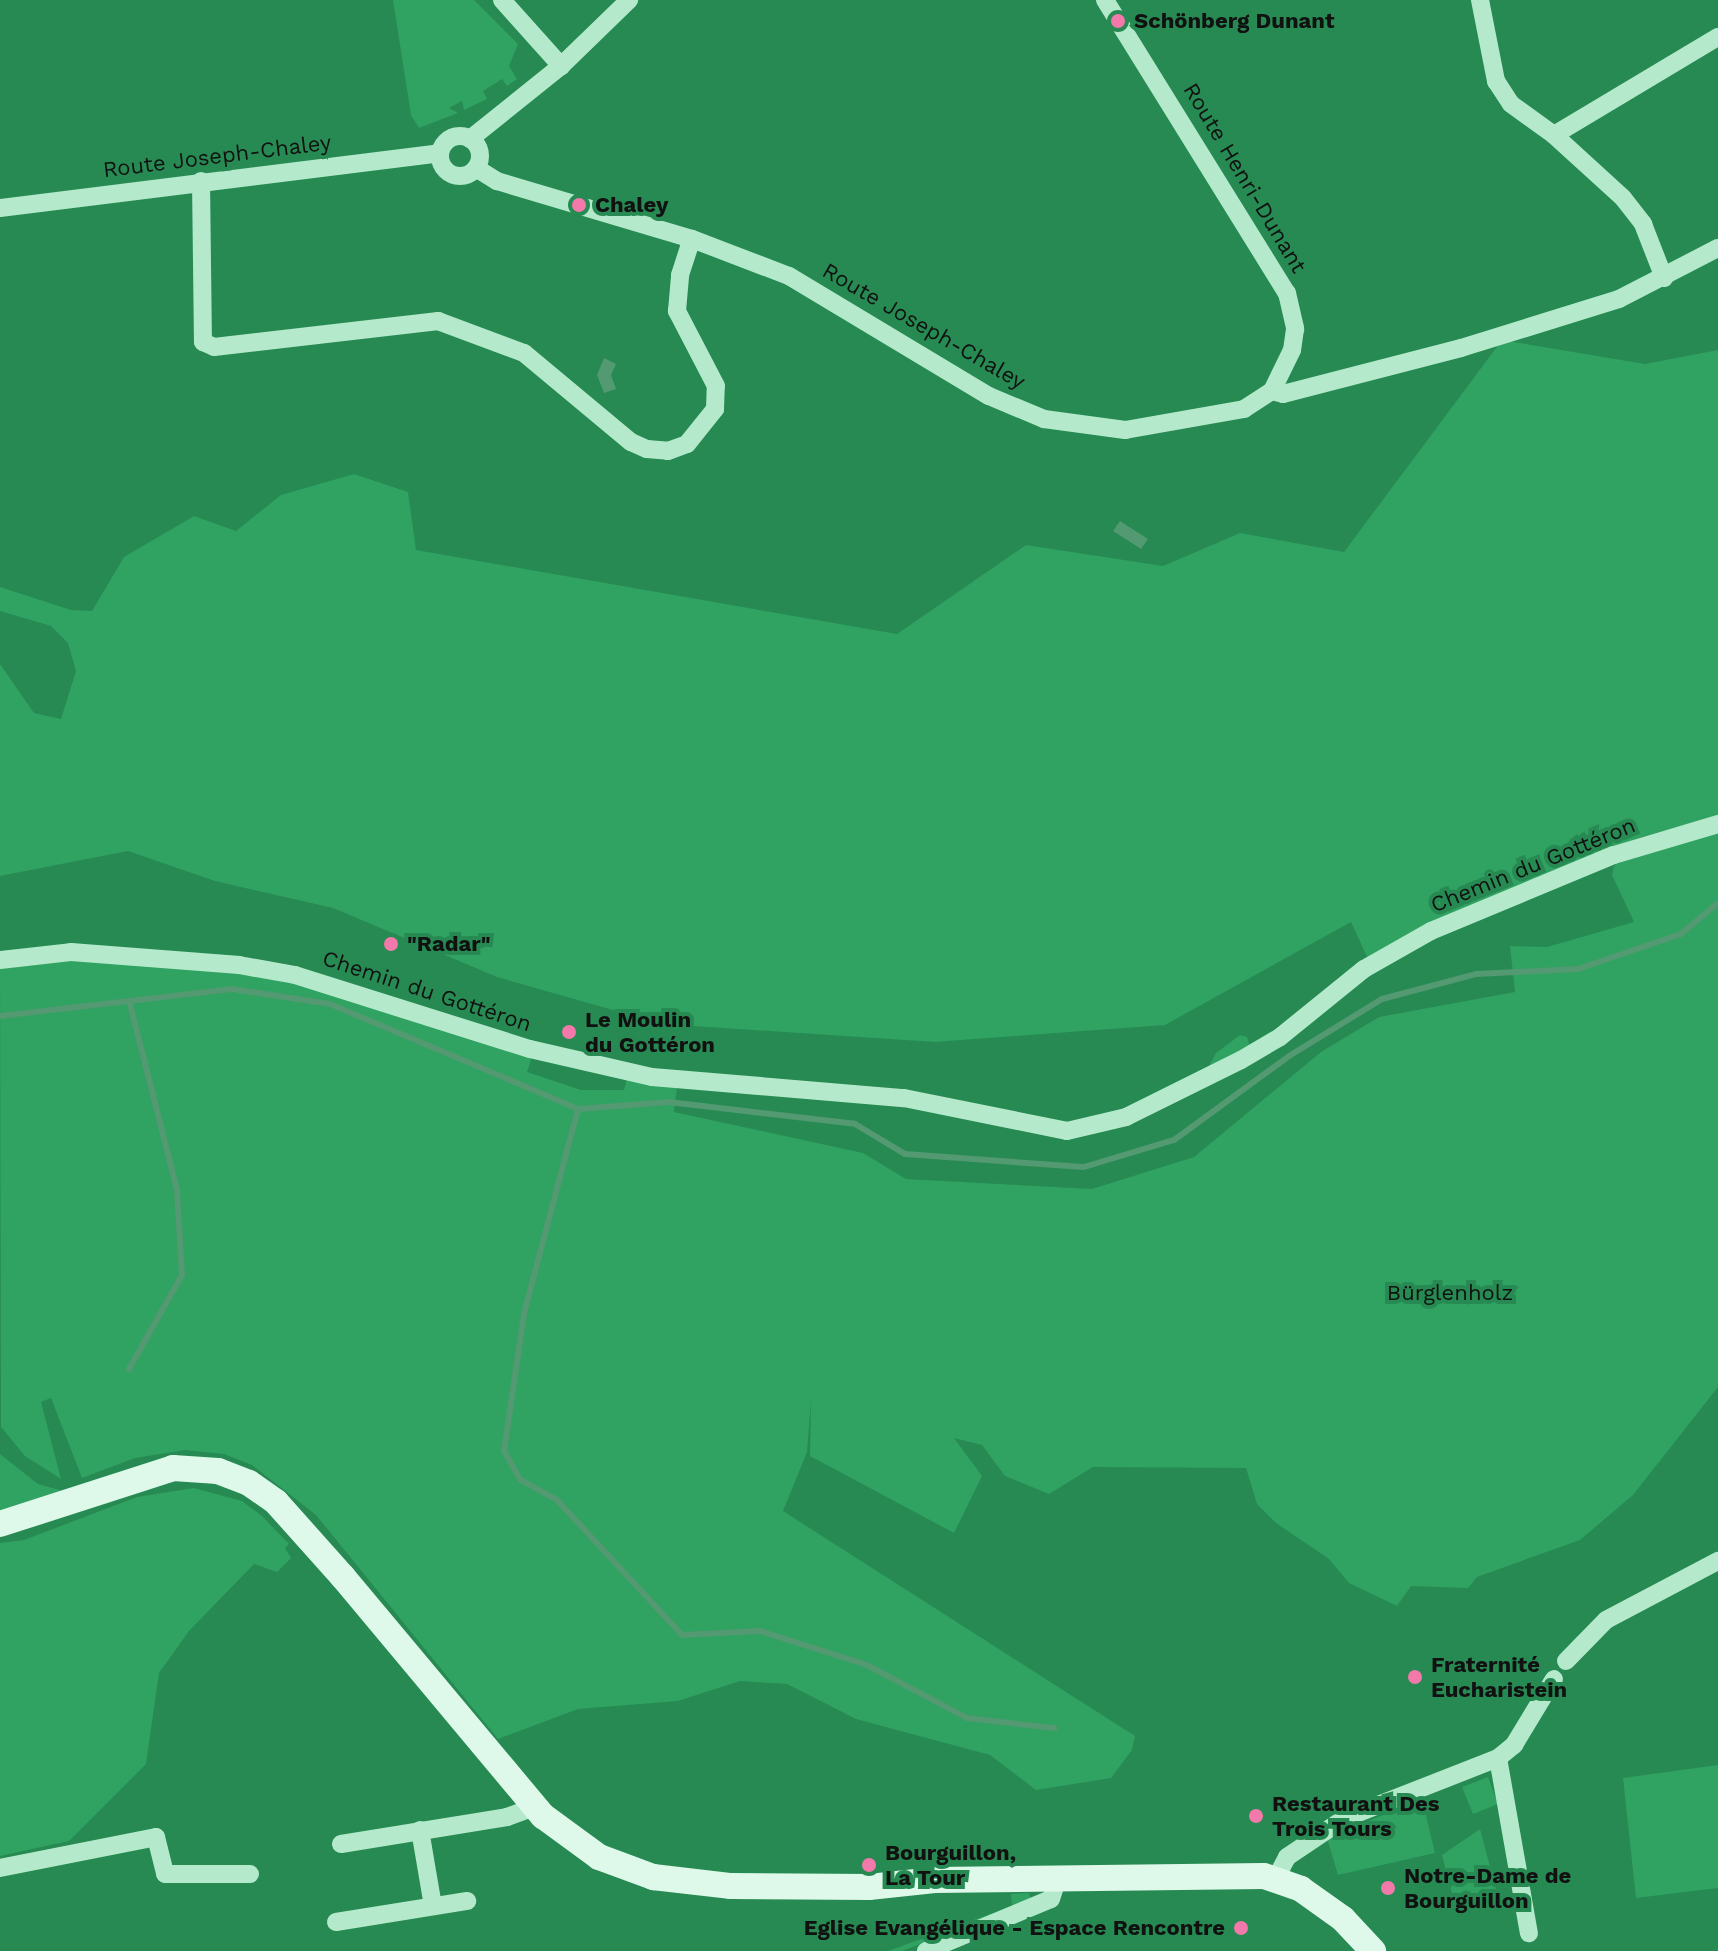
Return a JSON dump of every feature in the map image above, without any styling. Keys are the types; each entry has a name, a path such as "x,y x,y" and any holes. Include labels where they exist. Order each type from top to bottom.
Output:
{"main road":[{"path":"0,1524 173,1468 218,1471 249,1483 276,1502 343,1577 535,1807 599,1857 687,1883 869,1887 1058,1877 1276,1878 1343,1919 1373,1951"}],"street":[{"path":"502,0 561,66"},
{"path":"476,168 479,152 470,139 561,66 629,0"},
{"name":"Route Henri-Dunant","path":"1105,0 1287,293 1295,329 1292,350 1272,391"},
{"path":"1480,0 1496,81 1511,104 1554,135 1643,224 1664,278"},
{"path":"1554,135 1718,37"},
{"name":"Route Joseph-Chaley","path":"0,208 440,153 451,138 470,139"},
{"name":"Route Joseph-Chaley","path":"440,153 443,165 452,174 465,175 476,168 497,181 692,239 789,276 989,396 1044,419 1125,430 1244,409 1272,391 1297,391 1461,348 1619,299 1718,248"},
{"path":"201,181 203,342 214,347 438,321 524,353 631,442 668,451 687,444 715,409 716,386 677,311 680,275 692,239"},
{"name":"Chemin du Gottéron","path":"0,960 71,952 239,965 295,975 530,1049 652,1077 904,1098 1067,1131 1126,1117 1241,1060 1280,1037 1364,969 1431,931 1614,855 1718,824"},
{"path":"1566,1661 1606,1620 1718,1561"},
{"path":"1276,1878 1287,1857 1324,1830 1498,1758 1514,1745 1554,1679"},
{"path":"1498,1758 1529,1933"},
{"path":"341,1844 535,1807"},
{"path":"420,1830 433,1906"},
{"path":"0,1868 156,1837 165,1874 250,1874"},
{"path":"926,1951 1051,1899 1058,1877"},
{"path":"336,1922 467,1901"}],"green space":[{"path":"393,0 474,0 518,44 509,66 517,79 507,86 502,79 483,91 487,99 464,110 462,101 449,108 458,113 419,128 411,115"},
{"path":"1502,340 1645,364 1718,350 1718,816 1638,838 1487,898 1368,959 1351,922 1165,1025 935,1042 662,1024 497,977 333,908 215,881 128,851 0,876 0,664 34,713 61,719 76,671 68,643 51,626 0,611 0,587 71,610 92,611 124,557 194,516 236,531 281,495 354,474 408,492 416,550 897,634 1026,545 1163,566 1240,533 1344,552"},
{"name":"Bürglenholz","path":"1718,830 1718,1387 1633,1495 1580,1540 1477,1577 1468,1588 1411,1586 1397,1606 1349,1583 1329,1559 1276,1523 1257,1504 1246,1468 1093,1467 1049,1494 1005,1476 982,1445 954,1438 982,1476 954,1533 810,1456 811,1400 807,1452 783,1511 1135,1736 1132,1750 1111,1778 1036,1790 990,1755 856,1719 787,1684 740,1681 678,1701 578,1709 498,1739 316,1515 252,1465 224,1454 185,1450 135,1458 82,1478 51,1398 41,1402 61,1479 25,1456 1,1427 0,969 64,960 178,963 295,982 532,1057 527,1072 581,1090 624,1090 627,1079 677,1087 674,1112 863,1153 906,1179 1092,1189 1194,1157 1321,1052 1379,1017 1515,992 1510,946 1547,947 1634,922 1612,875 1614,866 1629,856"},
{"path":"1240,1035 1247,1037 1250,1047 1209,1066 1216,1053"},
{"path":"0,1454 38,1484 63,1491 0,1510"},
{"path":"194,1488 242,1501 262,1516 289,1544 285,1548 291,1558 277,1572 254,1564 189,1631 159,1673 146,1764 69,1841 0,1856 0,1543 24,1540 137,1497"},
{"path":"1718,1765 1718,1888 1636,1898 1623,1778"},
{"path":"1488,1777 1498,1804 1473,1814 1462,1787"},
{"path":"1422,1799 1435,1853 1338,1875 1327,1838"},
{"path":"1480,1829 1497,1893 1456,1908 1442,1855"},
{"path":"1029,1893 1031,1902 902,1951 888,1951 1012,1906 1011,1894"}],"shaded area":[{"path":"604,358 616,364 611,375 616,389 604,393 597,375"},
{"path":"1120,521 1148,539 1141,549 1113,531"}],"waterway":[{"path":"0,1016 232,989 330,1004 578,1109 669,1102 855,1124 905,1154 1084,1167 1174,1140 1289,1056 1382,999 1476,974 1578,969 1681,934 1718,903"},
{"path":"129,1369 182,1275 177,1190 130,1004"},
{"path":"578,1109 524,1314 504,1451 521,1480 557,1500 682,1635 760,1631 867,1665 967,1718 1054,1728"}],"place":[{"name":"Schönberg Dunant","path":"1118,21"},
{"name":"Chaley","path":"579,205"},
{"name":"\"Radar\"","path":"391,944"},
{"name":"Le Moulin du Gottéron","path":"569,1032"},
{"name":"Fraternité Eucharistein","path":"1415,1677"},
{"name":"Restaurant Des Trois Tours","path":"1256,1816"},
{"name":"Bourguillon, La Tour","path":"869,1865"},
{"name":"Notre-Dame de Bourguillon","path":"1388,1888"},
{"name":"Eglise Evangélique - Espace Rencontre","path":"1241,1928"}]}
